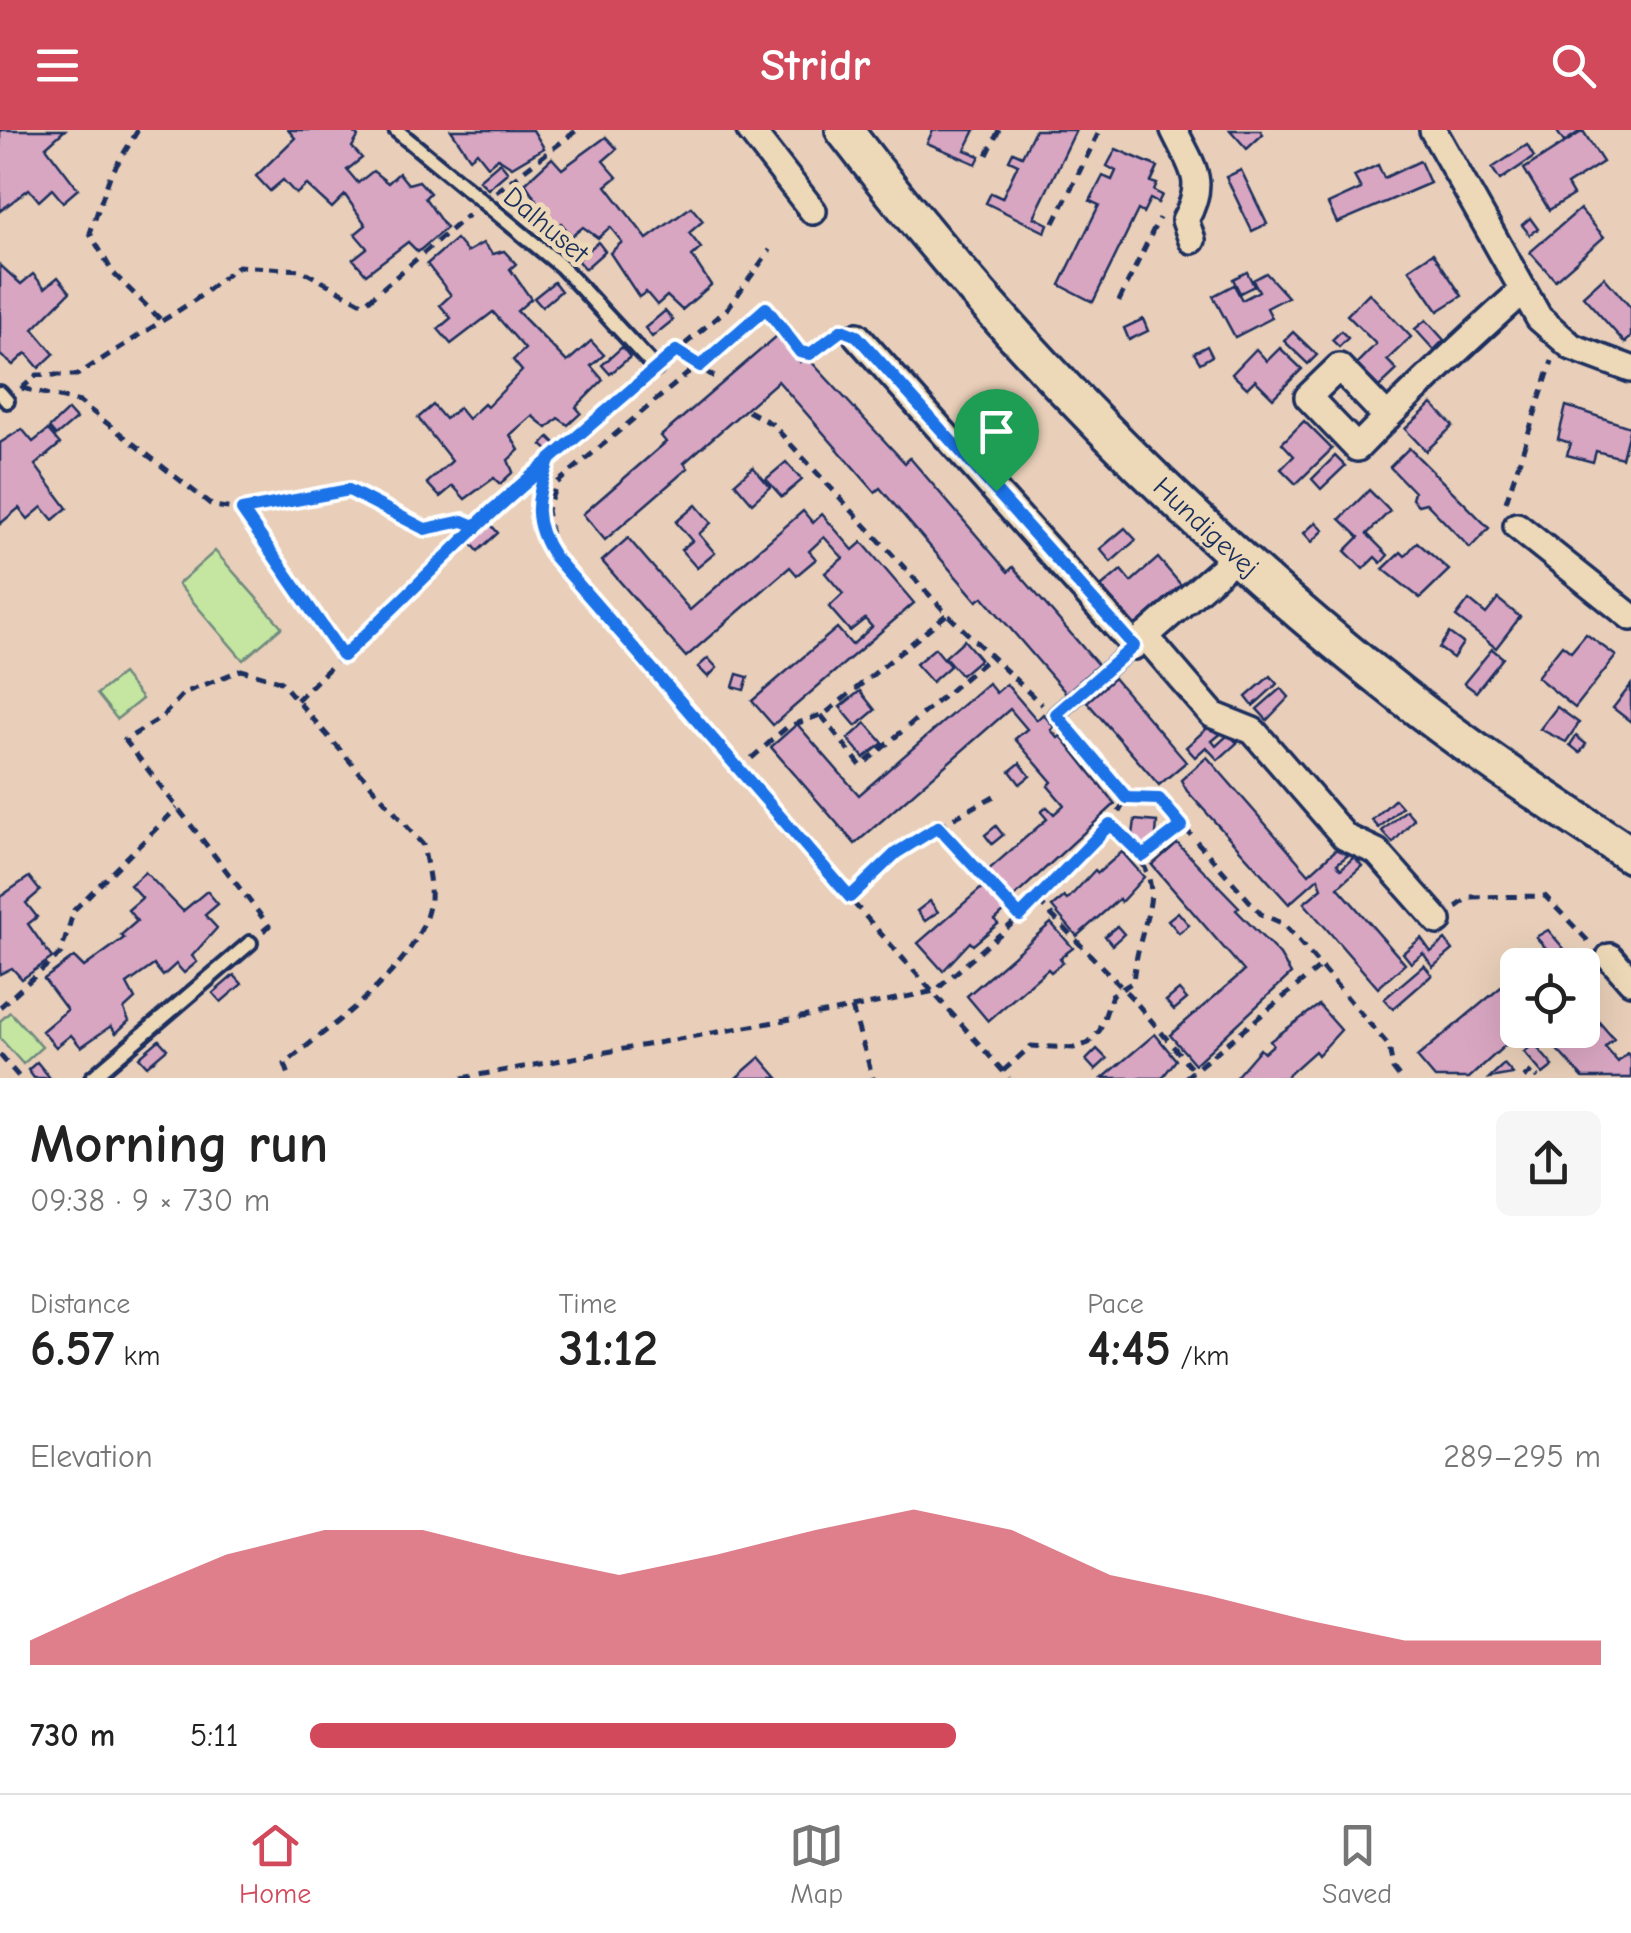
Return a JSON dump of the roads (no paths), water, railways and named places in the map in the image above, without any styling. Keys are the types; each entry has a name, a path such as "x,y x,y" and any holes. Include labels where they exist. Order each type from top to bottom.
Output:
{"street":[{"path":"750,130 812,212"},
{"name":"Hundigevej","path":"844,130 991,310 1236,556 1402,696 1631,855"},
{"path":"1174,130 1198,180 1196,200 1185,220 1192,240"},
{"path":"1432,130 1539,318 1562,340 1631,370"},
{"path":"1388,417 1522,291"},
{"path":"857,336 1139,641 1214,715 1253,731 1345,837 1377,852 1438,920"},
{"path":"1517,526 1631,617"},
{"path":"1139,641 1236,556"},
{"path":"1610,957 1631,980"}],"lane":[{"name":"Dalhuset","path":"396,130 481,204 561,266 656,369"},
{"path":"1056,714 1139,641"},
{"path":"92,1078 250,943"}]}
